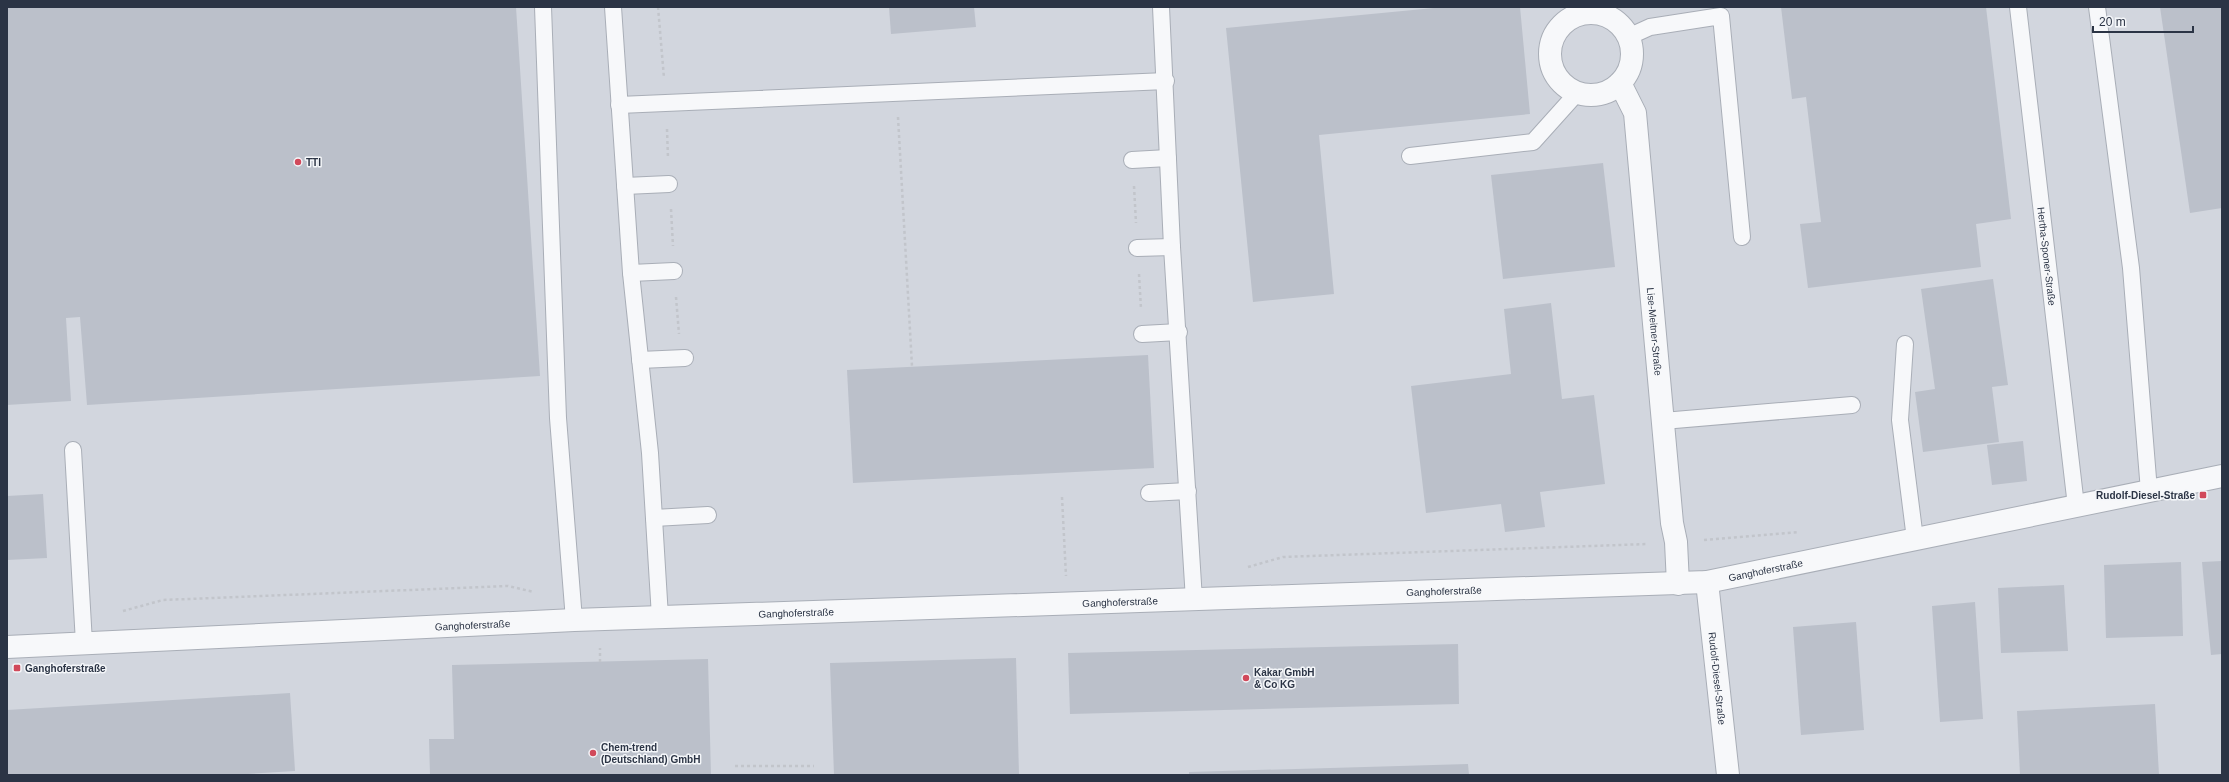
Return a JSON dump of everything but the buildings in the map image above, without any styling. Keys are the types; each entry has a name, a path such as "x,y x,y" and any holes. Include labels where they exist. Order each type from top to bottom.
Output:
{"street":[{"path":"1584,11 1610,18 1621,26 1628,37 1632,49 1628,73 1620,83 1611,90 1600,94 1588,95 1577,93 1566,86 1557,76 1551,64 1551,51 1554,38 1561,27 1584,11"},
{"name":"Lise-Meitner-Straße","path":"1620,83 1635,113 1672,523 1676,542 1678,584"},
{"name":"Ganghoferstraße","path":"7,646 574,620 1707,582 2222,476"},
{"name":"Rudolf-Diesel-Straße","path":"1707,582 1728,775"}],"lane":[{"path":"543,7 558,418 574,620"},
{"path":"613,7 631,273 654,518 660,617"},
{"path":"1161,7 1166,81 1172,247 1179,332 1194,600"},
{"name":"Hertha-Sponer-Straße","path":"2018,7 2076,506"},
{"path":"2097,7 2131,268 2149,491"},
{"path":"1628,37 1650,28 1721,16 1742,237"},
{"path":"619,105 1166,81"},
{"path":"1410,156 1533,142 1577,93"},
{"path":"1132,160 1168,158"},
{"path":"625,186 669,184"},
{"path":"1137,248 1172,247"},
{"path":"631,273 674,271"},
{"path":"1142,334 1179,332"},
{"path":"1905,344 1900,420 1914,539"},
{"path":"640,360 685,358"},
{"path":"1663,421 1852,405"},
{"path":"73,450 84,643"},
{"path":"1149,493 1188,491"},
{"path":"654,518 708,515"}],"path":[{"path":"896,93 912,366"},
{"path":"1062,497 1066,575"},
{"path":"1243,568 1283,557 1556,548 1676,542 1802,532"},
{"path":"1058,576 1074,575"},
{"path":"83,614 124,611 163,600 508,586 542,594 572,591"},
{"path":"735,766 814,766"}],"shaded area":[{"path":"7,7 2222,7 2222,775 7,775"}],"place":[{"name":"TTI","path":"298,162"},
{"name":"Rudolf-Diesel-Straße","path":"2203,495"},
{"name":"Ganghoferstraße","path":"17,668"},
{"name":"Kakar GmbH & Co KG","path":"1246,678"},
{"name":"Chem-trend (Deutschland) GmbH","path":"593,753"}]}
